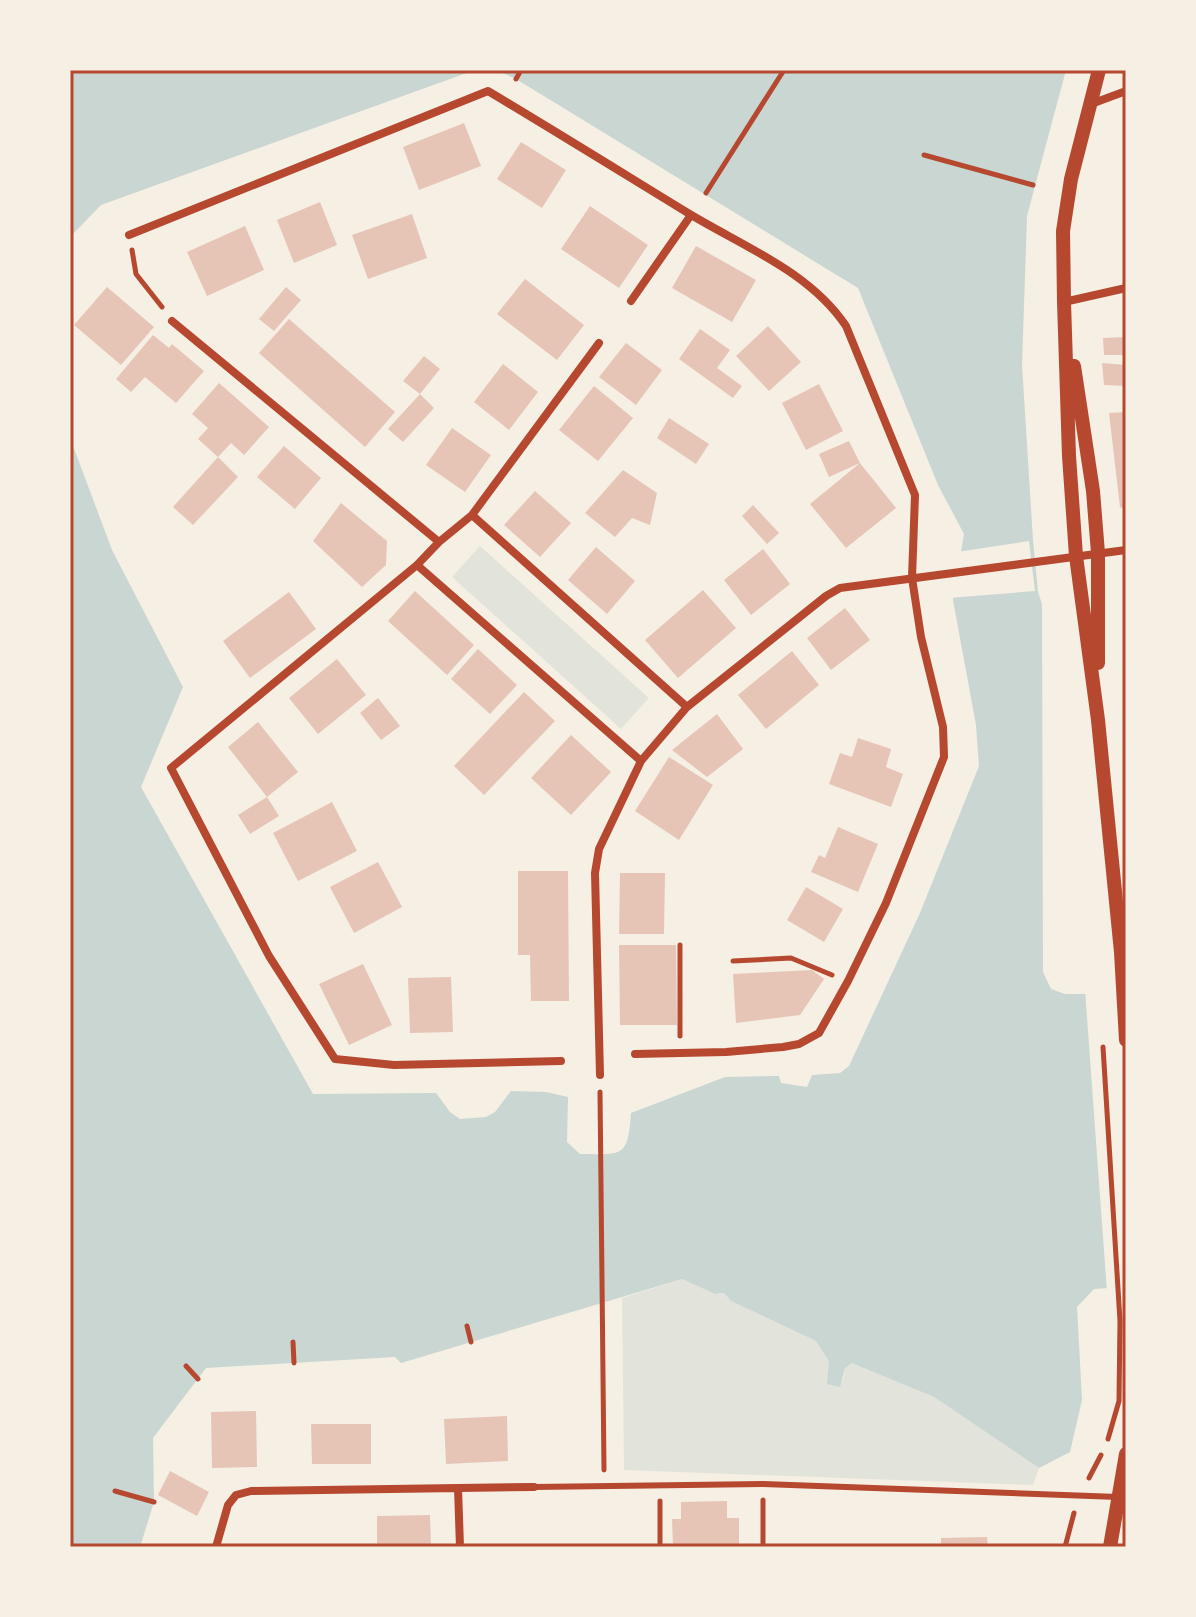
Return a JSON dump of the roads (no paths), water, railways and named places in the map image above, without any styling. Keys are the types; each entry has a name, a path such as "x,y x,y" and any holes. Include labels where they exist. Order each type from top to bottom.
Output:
{"street":[{"path":"1099,70 1071,179 1063,231 1064,302 1076,556 1098,720 1121,952 1126,1040"},
{"path":"129,235 488,91 691,215 762,253 834,308 846,326 915,495 912,578 921,637 943,727 944,757 886,903 819,1033 799,1044 726,1052 635,1054"},
{"path":"1091,104 1126,91"},
{"path":"631,301 691,215"},
{"path":"1064,302 1126,288"},
{"path":"1064,302 1093,491 1098,553 1098,720"},
{"path":"172,321 439,542"},
{"path":"561,1061 394,1065 335,1059 269,956 171,768 417,565 472,515 599,343"},
{"path":"472,515 687,707"},
{"path":"600,1075 595,873 599,849 641,761 687,707 840,588 1126,550"},
{"path":"417,565 641,761"},
{"path":"1110,1547 1120,1531 1119,1497 1126,1454"},
{"path":"216,1547 228,1505 236,1495 251,1491 534,1487"},
{"path":"458,1488 460,1547"}],"lane":[{"path":"534,1487 763,1484 1079,1498 1119,1497"}]}
